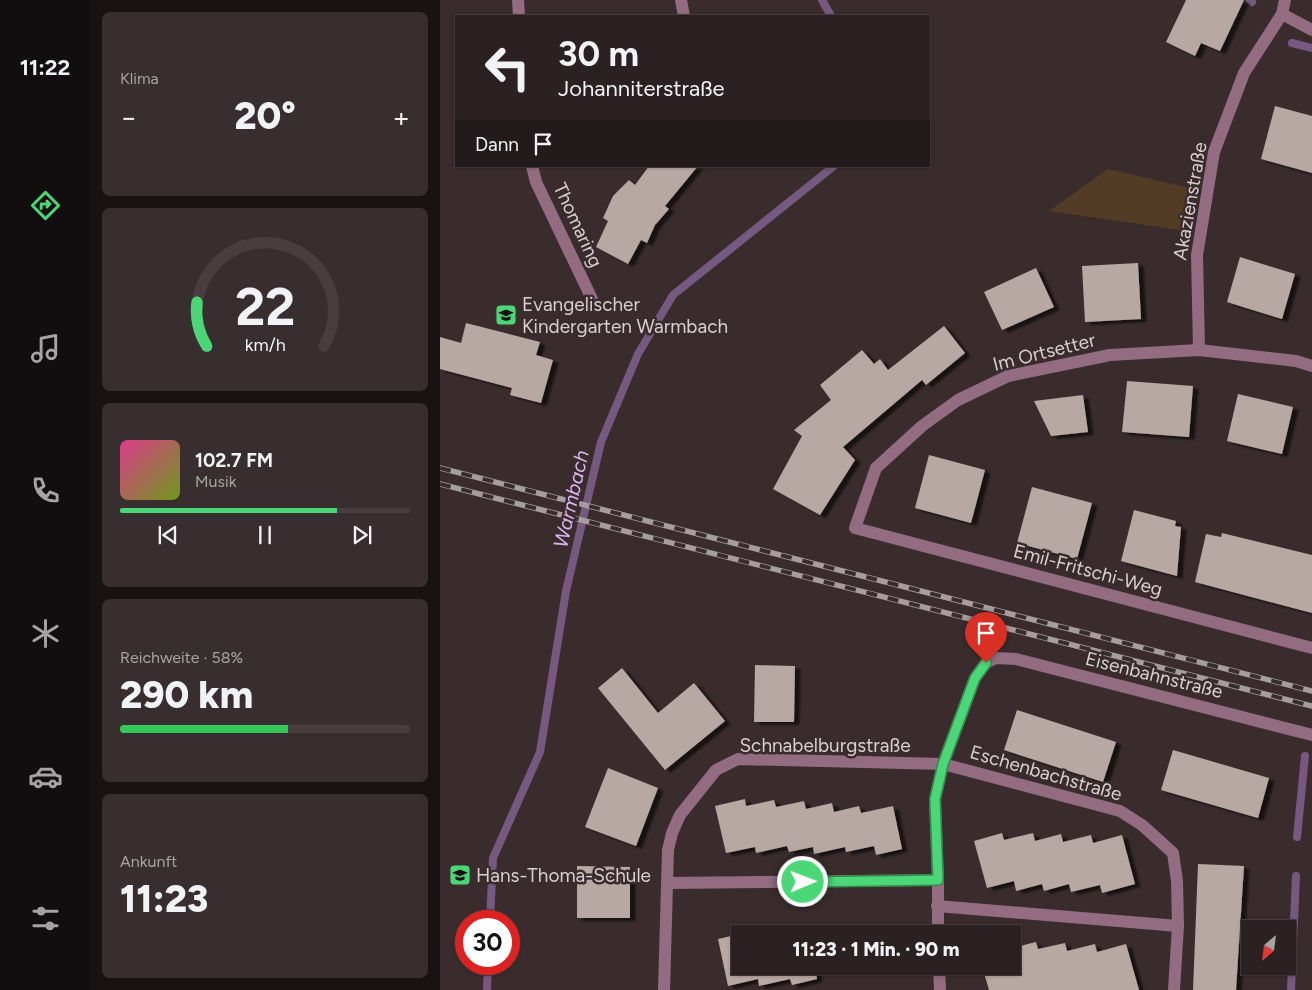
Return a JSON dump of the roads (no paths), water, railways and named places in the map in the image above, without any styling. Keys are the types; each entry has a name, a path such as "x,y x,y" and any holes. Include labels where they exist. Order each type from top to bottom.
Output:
{"street":[{"path":"518,0 519,15"},
{"path":"681,0 684,15"},
{"name":"Akazienstraße","path":"1199,350 1197,255 1214,152 1244,73 1282,14 1285,0"},
{"path":"1282,14 1312,30"},
{"name":"Thomaring","path":"532,167 536,182 592,299"},
{"name":"Im Ortsetter","path":"854,528 876,468 922,426 958,400 1008,376 1110,355 1199,350 1296,361 1312,366"},
{"name":"Emil-Fritschi-Weg","path":"854,528 1312,648"},
{"name":"Eisenbahnstraße","path":"943,764 975,678 986,663 996,658 1016,659 1312,735"},
{"name":"Schnabelburgstraße","path":"664,990 668,850 672,833 680,814 716,770 738,759 943,764"},
{"path":"938,925 935,799 943,764"},
{"name":"Eschenbachstraße","path":"943,764 1120,811 1142,825 1172,852 1177,881 1178,926 1174,990"},
{"path":"668,883 938,880"},
{"path":"937,906 1178,926"},
{"path":"939,975 940,990"}],"waterway":[{"name":"Warmbach","path":"822,0 830,15"},
{"path":"1292,43 1312,48"},
{"name":"Warmbach","path":"491,910 493,858 540,752 566,591 601,442 638,354 673,295 833,167"},
{"path":"1297,837 1305,756"},
{"path":"1291,990 1296,876"},
{"name":"Warmbach","path":"487,990 488,975"}],"railway":[{"path":"440,468 1312,691"},
{"path":"440,484 1312,706"}],"place":[{"name":"Evangelischer Kindergarten Warmbach","path":"506,315"},
{"name":"Hans-Thoma-Schule","path":"460,875"}]}
